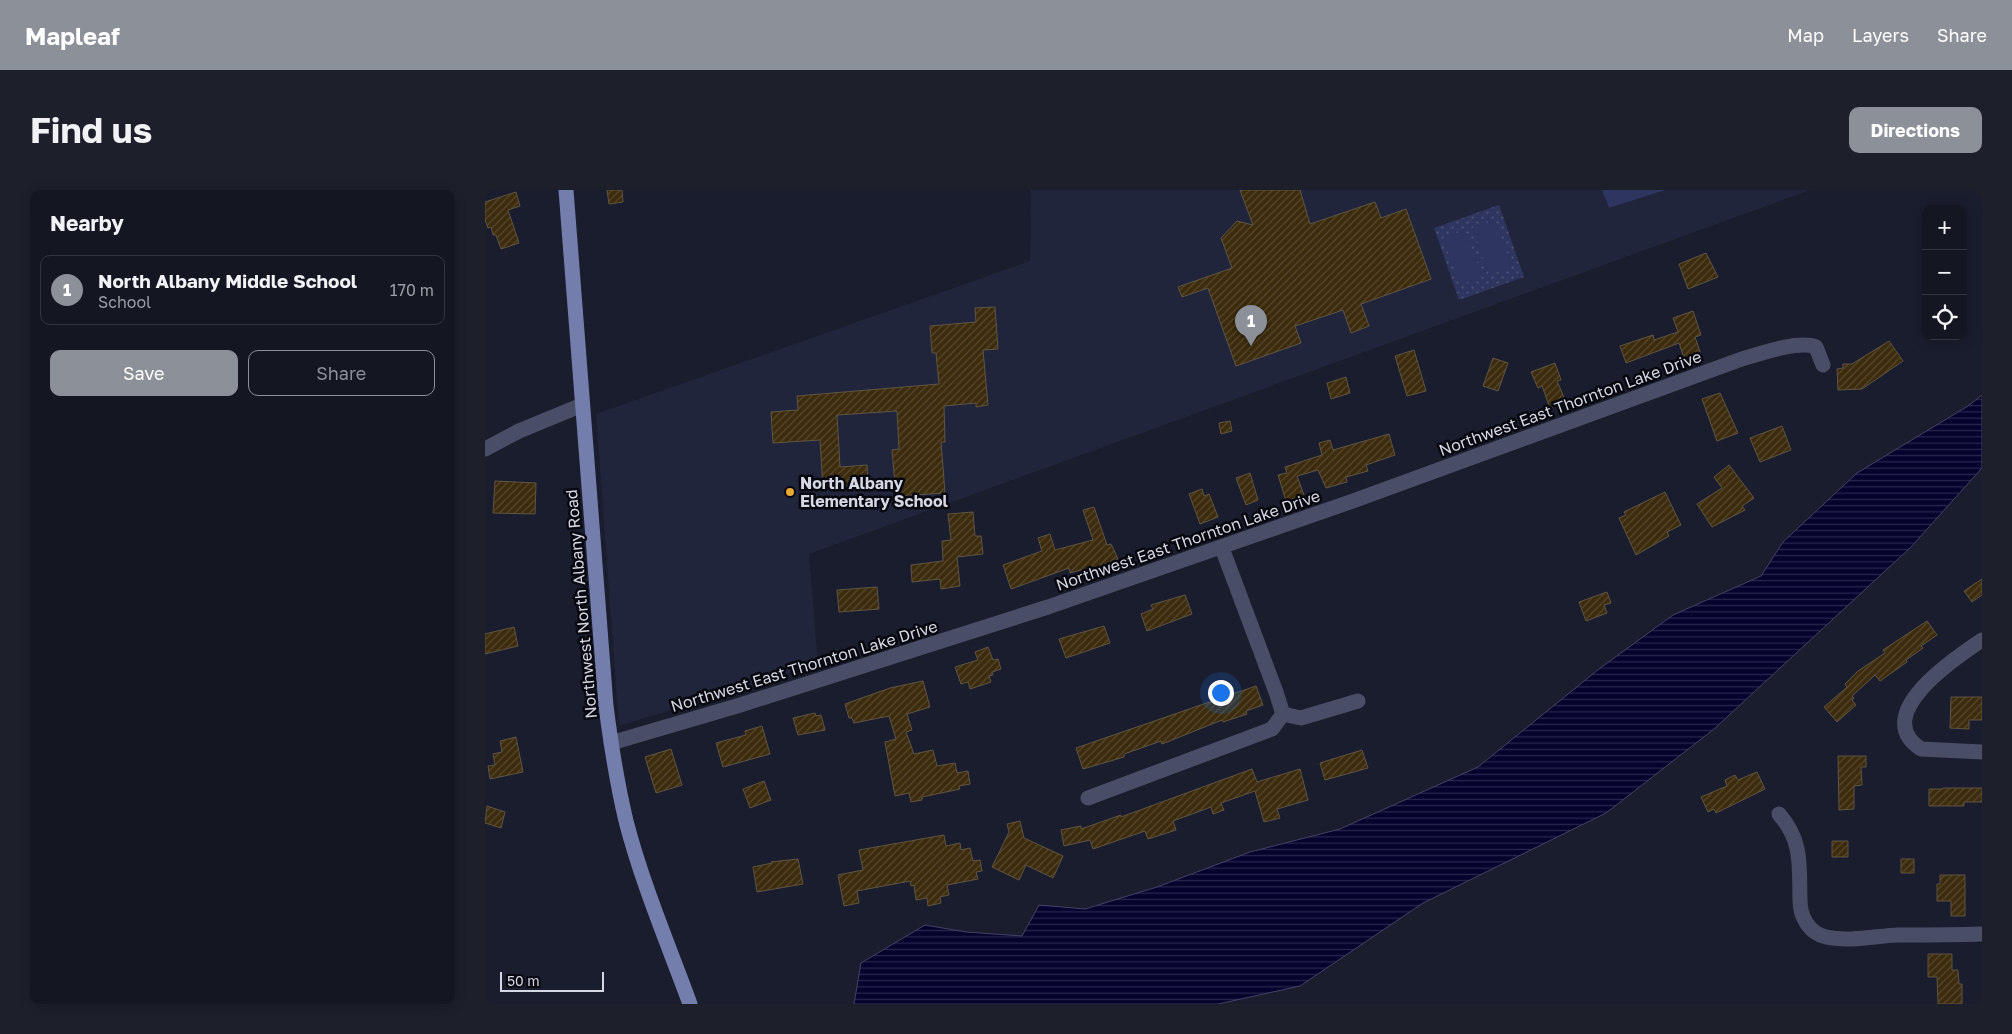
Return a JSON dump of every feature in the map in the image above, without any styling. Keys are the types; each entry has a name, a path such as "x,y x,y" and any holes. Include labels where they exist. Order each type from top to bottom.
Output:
{"main road":[{"name":"Northwest North Albany Road","path":"566,190 606,706 611,743 627,823 691,1004"}],"street":[{"name":"Northwest East Thornton Lake Drive","path":"611,743 737,706 1048,607 1222,548 1739,360 1771,351 1809,344 1816,347 1823,365"},
{"path":"485,448 519,431 582,405"},
{"path":"1222,548 1283,714"},
{"path":"1982,640 1935,676 1915,695 1905,716 1905,728 1908,737 1921,749 1931,751 1982,752"},
{"path":"1283,714 1301,718 1358,701"},
{"path":"1088,798 1272,730 1283,714"},
{"path":"1779,814 1791,828 1797,840 1800,865 1801,913 1806,924 1819,934 1827,937 1855,938 1982,934"}],"shaded area":[{"path":"1031,190 1810,190 809,554 818,664 619,726 596,414 1030,261"},
{"path":"1602,190 1665,190 1609,208"},
{"path":"1499,205 1524,277 1459,300 1434,228"},
{"path":"1495,220 1512,267 1489,275 1472,228"},
{"path":"1465,230 1483,277 1460,285 1443,238"},
{"path":"1982,395 1982,468 1911,547 1714,729 1606,813 1423,903 1300,986 1218,1004 854,1004 861,963 925,925 966,932 1022,936 1039,905 1085,909 1157,887 1250,852 1340,829 1478,767 1599,669 1673,615 1761,576 1783,542 1857,473 1968,406"}],"building":[{"path":"607,190 622,190 623,202 609,204"},
{"path":"1240,190 1300,190 1310,224 1375,202 1381,218 1406,209 1431,279 1361,304 1369,326 1351,333 1343,310 1295,326 1301,343 1236,366 1208,288 1182,297 1178,287 1232,268 1221,238 1237,221 1253,225"},
{"path":"516,192 520,206 508,210 519,243 501,249 496,235 493,235 491,227 488,228 485,220 485,202"},
{"path":"1706,253 1718,277 1688,289 1679,264"},
{"path":"995,307 998,349 983,350 988,405 976,407 976,403 944,406 945,442 941,442 945,493 896,496 892,450 899,449 897,411 837,415 840,467 867,465 868,484 823,488 820,440 773,443 771,412 798,410 797,396 939,384 936,353 932,353 930,326 976,322 975,308"},
{"path":"1693,311 1701,335 1695,337 1700,352 1684,358 1679,343 1626,363 1620,346 1653,335 1654,340 1678,332 1673,318"},
{"path":"1889,341 1903,361 1862,389 1838,390 1837,369 1843,368 1843,364 1852,364"},
{"path":"1414,350 1426,391 1407,396 1395,356"},
{"path":"1493,358 1508,363 1498,391 1483,386"},
{"path":"1555,363 1561,380 1557,381 1566,402 1550,408 1542,386 1538,388 1531,372"},
{"path":"1346,377 1350,393 1331,399 1327,383"},
{"path":"1720,393 1738,433 1717,441 1702,399"},
{"path":"1230,421 1232,431 1221,434 1219,423"},
{"path":"1782,426 1791,450 1760,462 1750,438"},
{"path":"1389,434 1395,455 1366,465 1368,471 1346,477 1347,482 1326,488 1318,470 1297,476 1304,495 1286,501 1278,475 1287,473 1285,467 1322,455 1319,443 1330,440 1333,450"},
{"path":"1729,465 1754,498 1742,506 1745,510 1712,527 1697,504 1722,488 1714,477"},
{"path":"1250,473 1258,500 1246,505 1236,478"},
{"path":"495,481 536,483 535,514 493,513"},
{"path":"1202,489 1204,496 1209,494 1218,517 1200,524 1189,494"},
{"path":"1665,492 1681,525 1667,532 1669,536 1636,555 1619,518 1626,515 1624,512"},
{"path":"1094,507 1107,545 1111,544 1118,559 1092,569 1091,567 1070,573 1069,568 1011,589 1003,565 1042,551 1038,538 1050,534 1055,550 1093,540 1083,510"},
{"path":"973,512 975,536 981,536 983,554 957,557 960,586 941,589 940,579 912,582 911,565 943,561 942,541 951,540 948,514"},
{"path":"1982,579 1982,595 1972,602 1964,591"},
{"path":"877,587 879,609 839,612 837,590"},
{"path":"1607,592 1611,603 1604,605 1607,613 1586,621 1579,602"},
{"path":"1185,595 1192,614 1147,631 1141,614 1153,609 1151,605"},
{"path":"1927,621 1937,635 1921,646 1923,648 1906,660 1907,662 1880,681 1875,675 1852,696 1854,698 1852,700 1856,705 1837,722 1824,707 1847,687 1845,684 1858,671 1885,653 1883,650"},
{"path":"1104,626 1110,643 1066,658 1059,639"},
{"path":"514,627 518,646 485,654 485,634"},
{"path":"988,647 993,660 998,659 1001,669 992,672 993,675 989,676 991,682 970,689 968,682 961,684 955,667 978,660 975,652"},
{"path":"923,681 930,707 907,714 912,730 906,732 914,754 933,750 937,766 955,763 957,773 968,771 970,784 959,786 960,789 922,797 922,800 911,802 909,793 895,796 885,742 896,739 889,716 854,723 852,718 849,718 845,704 890,688"},
{"path":"1256,686 1263,705 1246,711 1247,714 1223,722 1222,720 1162,744 1161,741 1124,754 1124,757 1083,769 1076,748"},
{"path":"1951,697 1982,697 1982,720 1969,720 1969,729 1950,728"},
{"path":"815,713 816,716 821,715 825,730 798,735 793,718"},
{"path":"762,726 770,754 723,767 716,743 746,735 745,731"},
{"path":"516,737 523,772 490,779 488,766 495,765 493,754 502,752 500,741"},
{"path":"671,749 682,785 656,793 645,757"},
{"path":"1362,750 1368,768 1325,780 1320,763"},
{"path":"1838,756 1866,756 1866,767 1861,767 1862,785 1854,786 1854,809 1839,810"},
{"path":"1252,769 1257,782 1300,769 1308,800 1277,809 1280,818 1264,822 1255,791 1221,803 1224,810 1213,814 1211,807 1173,821 1176,830 1148,839 1145,831 1093,849 1090,840 1064,846 1061,830 1081,826 1081,829 1121,815 1121,817"},
{"path":"1757,772 1765,789 1716,813 1714,809 1708,812 1701,797 1727,786 1725,780 1735,775 1738,780"},
{"path":"764,781 771,800 750,808 743,789"},
{"path":"1982,788 1982,802 1964,802 1964,806 1929,806 1929,789"},
{"path":"487,806 505,812 501,828 485,823"},
{"path":"1020,821 1024,838 1063,856 1053,878 1026,865 1019,880 992,867 1009,832 1007,824"},
{"path":"944,835 946,846 960,843 961,850 970,848 973,861 980,860 982,871 976,872 978,879 947,885 949,895 940,897 941,903 928,906 927,898 916,900 914,885 911,886 910,881 857,891 859,903 844,906 838,875 863,870 859,850"},
{"path":"1832,841 1848,841 1848,857 1832,857"},
{"path":"798,859 803,884 757,892 753,867 771,862"},
{"path":"1901,859 1914,859 1914,873 1901,873"},
{"path":"1940,875 1965,875 1965,916 1951,916 1951,901 1937,901 1937,884 1940,884"},
{"path":"1928,954 1952,954 1952,970 1958,970 1959,984 1962,984 1962,1004 1938,1004 1937,977 1928,977"}],"place":[{"name":"North Albany Middle School","path":"1251,346"},
{"name":"North Albany Elementary School","path":"790,492"}]}
